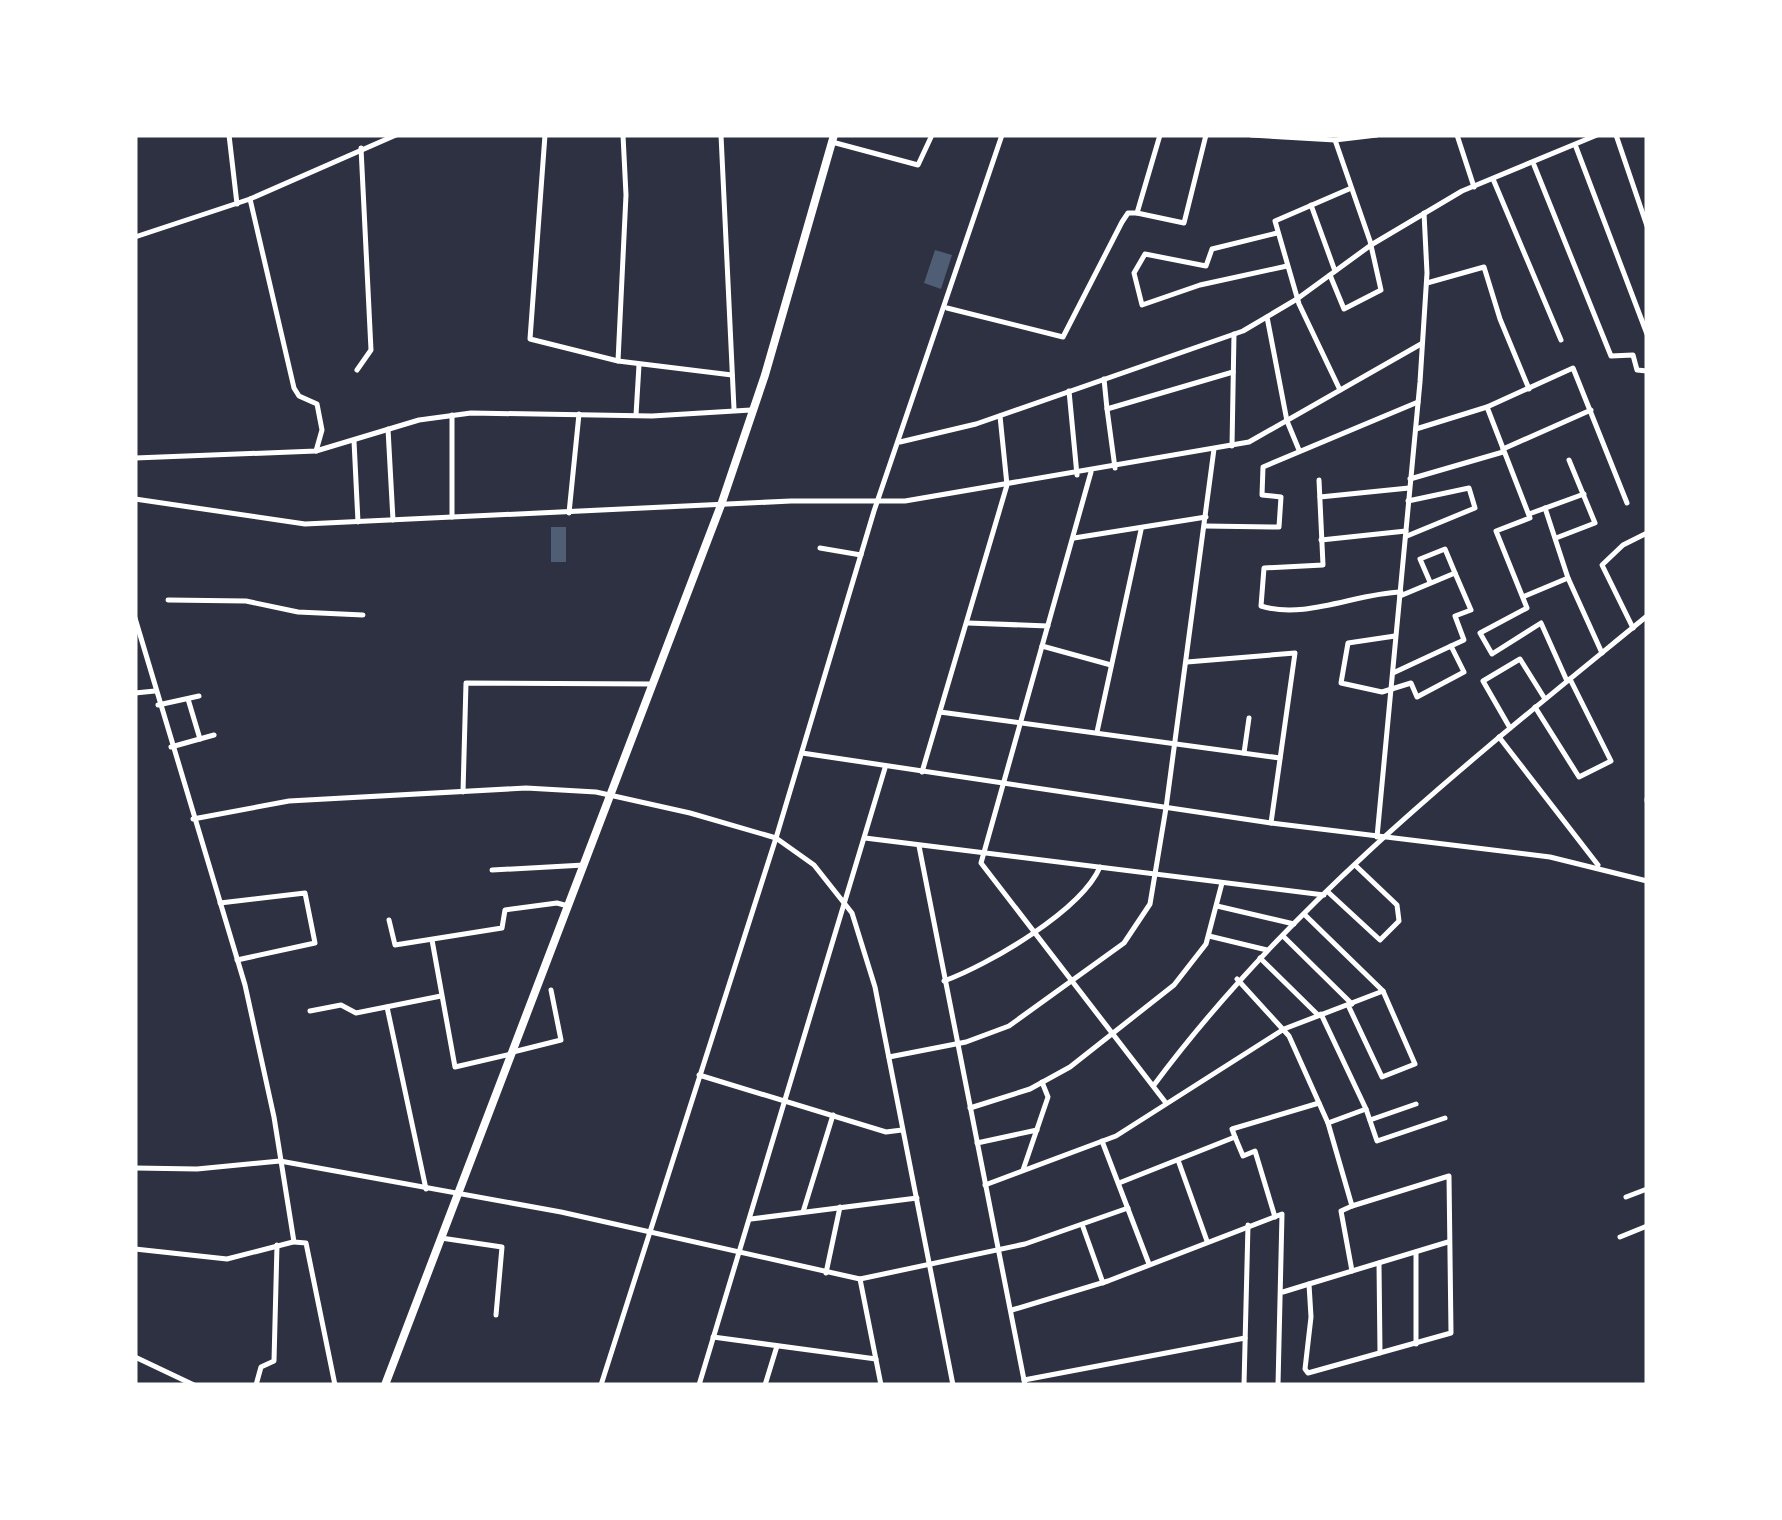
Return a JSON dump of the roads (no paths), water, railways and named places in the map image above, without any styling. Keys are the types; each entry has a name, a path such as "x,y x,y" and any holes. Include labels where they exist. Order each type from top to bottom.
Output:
{"highway":[{"path":"385,1385 722,504 754,410 834,138"}],"street":[{"path":"229,135 237,204"},
{"path":"135,237 250,199 396,135"},
{"path":"546,135 530,339 618,361 732,375"},
{"path":"618,361 626,195 623,135"},
{"path":"722,135 734,409"},
{"path":"834,138 918,165 932,135"},
{"path":"601,1385 776,838 878,501 947,308 1002,135"},
{"path":"1137,213 1160,135"},
{"path":"947,308 1062,338 1128,213 1186,220 1206,135"},
{"path":"1251,135 1335,140 1377,135"},
{"path":"1457,135 1474,187"},
{"path":"900,442 1000,416 1234,334 1298,299 1371,245 1424,213 1474,187 1576,148 1597,135"},
{"path":"1616,135 1647,226"},
{"path":"1311,204 1344,309 1381,290 1371,245 1335,140"},
{"path":"357,370 371,350 361,148"},
{"path":"1576,148 1647,334"},
{"path":"1534,165 1611,356 1633,355 1636,370 1647,371"},
{"path":"1493,179 1560,340"},
{"path":"1340,390 1298,299 1274,222 1349,189"},
{"path":"250,199 294,388 318,409 322,430 316,451"},
{"path":"1379,837 1427,282 1424,213"},
{"path":"1277,233 1212,250 1206,266 1145,254 1134,273 1142,305 1200,285 1287,266"},
{"path":"1427,282 1484,268 1500,320 1529,389"},
{"path":"1266,318 1287,421 1299,450"},
{"path":"1232,446 1234,334"},
{"path":"135,499 282,523 722,504 905,501 1232,446 1287,421 1421,344"},
{"path":"636,415 639,364"},
{"path":"1416,429 1487,407 1573,368 1627,503"},
{"path":"1107,409 1234,372"},
{"path":"1104,378 1115,468"},
{"path":"1069,391 1076,475"},
{"path":"1205,526 1279,527 1281,496 1262,495 1261,469 1418,402"},
{"path":"1487,407 1530,518 1496,531 1527,608 1480,633 1490,653 1541,624 1611,761 1579,777 1535,707"},
{"path":"135,458 316,451 388,429 452,416 754,410"},
{"path":"1410,479 1503,450 1591,410"},
{"path":"570,513 578,414"},
{"path":"452,416 452,518"},
{"path":"922,772 1008,485 1000,416"},
{"path":"388,429 392,520"},
{"path":"354,441 358,522"},
{"path":"889,1057 958,1044 1009,1026 1133,934 1150,904 1214,449"},
{"path":"1556,538 1596,522 1569,460"},
{"path":"1091,472 981,853 985,869 1166,1104"},
{"path":"1319,480 1322,565 1264,568 1262,606 1337,604 1364,593 1400,594 1455,573"},
{"path":"1320,497 1409,488"},
{"path":"1321,540 1406,534 1475,508 1468,488 1408,501"},
{"path":"1529,514 1584,494"},
{"path":"1546,508 1568,578 1602,653"},
{"path":"1074,538 1206,517"},
{"path":"1097,732 1141,530"},
{"path":"1632,628 1602,565 1623,545 1647,534"},
{"path":"820,548 861,556"},
{"path":"1393,673 1464,640 1454,616 1471,610 1445,549 1420,559 1431,583"},
{"path":"1524,596 1568,578"},
{"path":"168,600 246,601 298,612 363,615"},
{"path":"1154,1085 1237,979 1306,915 1379,837 1647,616"},
{"path":"135,618 262,1055 294,1242"},
{"path":"968,623 1048,626"},
{"path":"1396,636 1348,643 1341,683 1391,690 1411,684 1418,697 1463,674 1451,646"},
{"path":"1042,646 1111,665"},
{"path":"1186,662 1295,653 1271,823"},
{"path":"1510,728 1483,681 1520,659 1545,699"},
{"path":"462,792 466,683 653,684"},
{"path":"135,693 155,692"},
{"path":"158,706 199,696"},
{"path":"188,698 200,739"},
{"path":"940,712 1280,758"},
{"path":"1244,753 1249,718"},
{"path":"171,747 214,735"},
{"path":"1499,737 1600,867"},
{"path":"802,753 885,768 1600,867 1647,881"},
{"path":"699,1385 885,768"},
{"path":"193,818 289,800 526,788 611,794 776,838 814,865 846,902 871,969 953,1385"},
{"path":"865,838 1326,893 1380,940 1398,921 1398,905 1355,865"},
{"path":"920,846 1024,1382 1245,1338"},
{"path":"492,870 584,865"},
{"path":"944,981 990,964 1084,891 1100,867"},
{"path":"970,1108 1042,1082 1180,980 1209,936 1222,883"},
{"path":"218,904 305,893 315,943 237,960"},
{"path":"389,920 395,945 502,928 505,910 557,902 568,906"},
{"path":"1216,906 1294,924"},
{"path":"1283,936 1350,1004 1382,1077 1415,1064 1383,992 1306,915"},
{"path":"1209,936 1267,950"},
{"path":"432,939 456,1068 561,1040 551,990"},
{"path":"1260,957 1320,1014 1378,1140 1445,1118"},
{"path":"1237,979 1284,1029 1328,1124 1352,1206"},
{"path":"986,1185 1102,1141 1284,1029 1383,992"},
{"path":"310,1011 341,1005 356,1013 441,996"},
{"path":"387,1006 426,1189"},
{"path":"699,1075 886,1132 902,1130"},
{"path":"1024,1170 1048,1097 1042,1082"},
{"path":"1275,1216 1255,1151 1244,1156 1232,1129 1319,1104"},
{"path":"1370,1120 1416,1104"},
{"path":"1328,1124 1366,1109"},
{"path":"803,1212 832,1115"},
{"path":"977,1143 1037,1130"},
{"path":"1119,1183 1235,1137"},
{"path":"1102,1141 1149,1264"},
{"path":"1178,1160 1206,1241"},
{"path":"135,1168 212,1169 280,1161 650,1231 738,1255 860,1279 1083,1227 1128,1208"},
{"path":"1309,1284 1308,1372 1450,1334 1449,1176 1340,1211 1352,1271"},
{"path":"1626,1197 1647,1190"},
{"path":"750,1220 916,1198"},
{"path":"826,1273 840,1207"},
{"path":"1012,1310 1103,1283 1282,1214 1278,1385"},
{"path":"1244,1385 1248,1225"},
{"path":"1620,1237 1647,1226"},
{"path":"1083,1227 1103,1283"},
{"path":"441,1238 502,1247 496,1314"},
{"path":"1282,1292 1448,1242"},
{"path":"135,1248 227,1259 277,1245 306,1243 334,1385"},
{"path":"256,1385 262,1367 274,1361 277,1245"},
{"path":"1416,1252 1416,1344"},
{"path":"1379,1263 1380,1354"},
{"path":"860,1279 881,1385"},
{"path":"713,1337 876,1359"},
{"path":"765,1385 777,1346"},
{"path":"135,1357 194,1385"}],"water":[{"path":"935,250 952,255 941,289 924,283"},
{"path":"551,527 566,527 566,562 551,562"}]}
